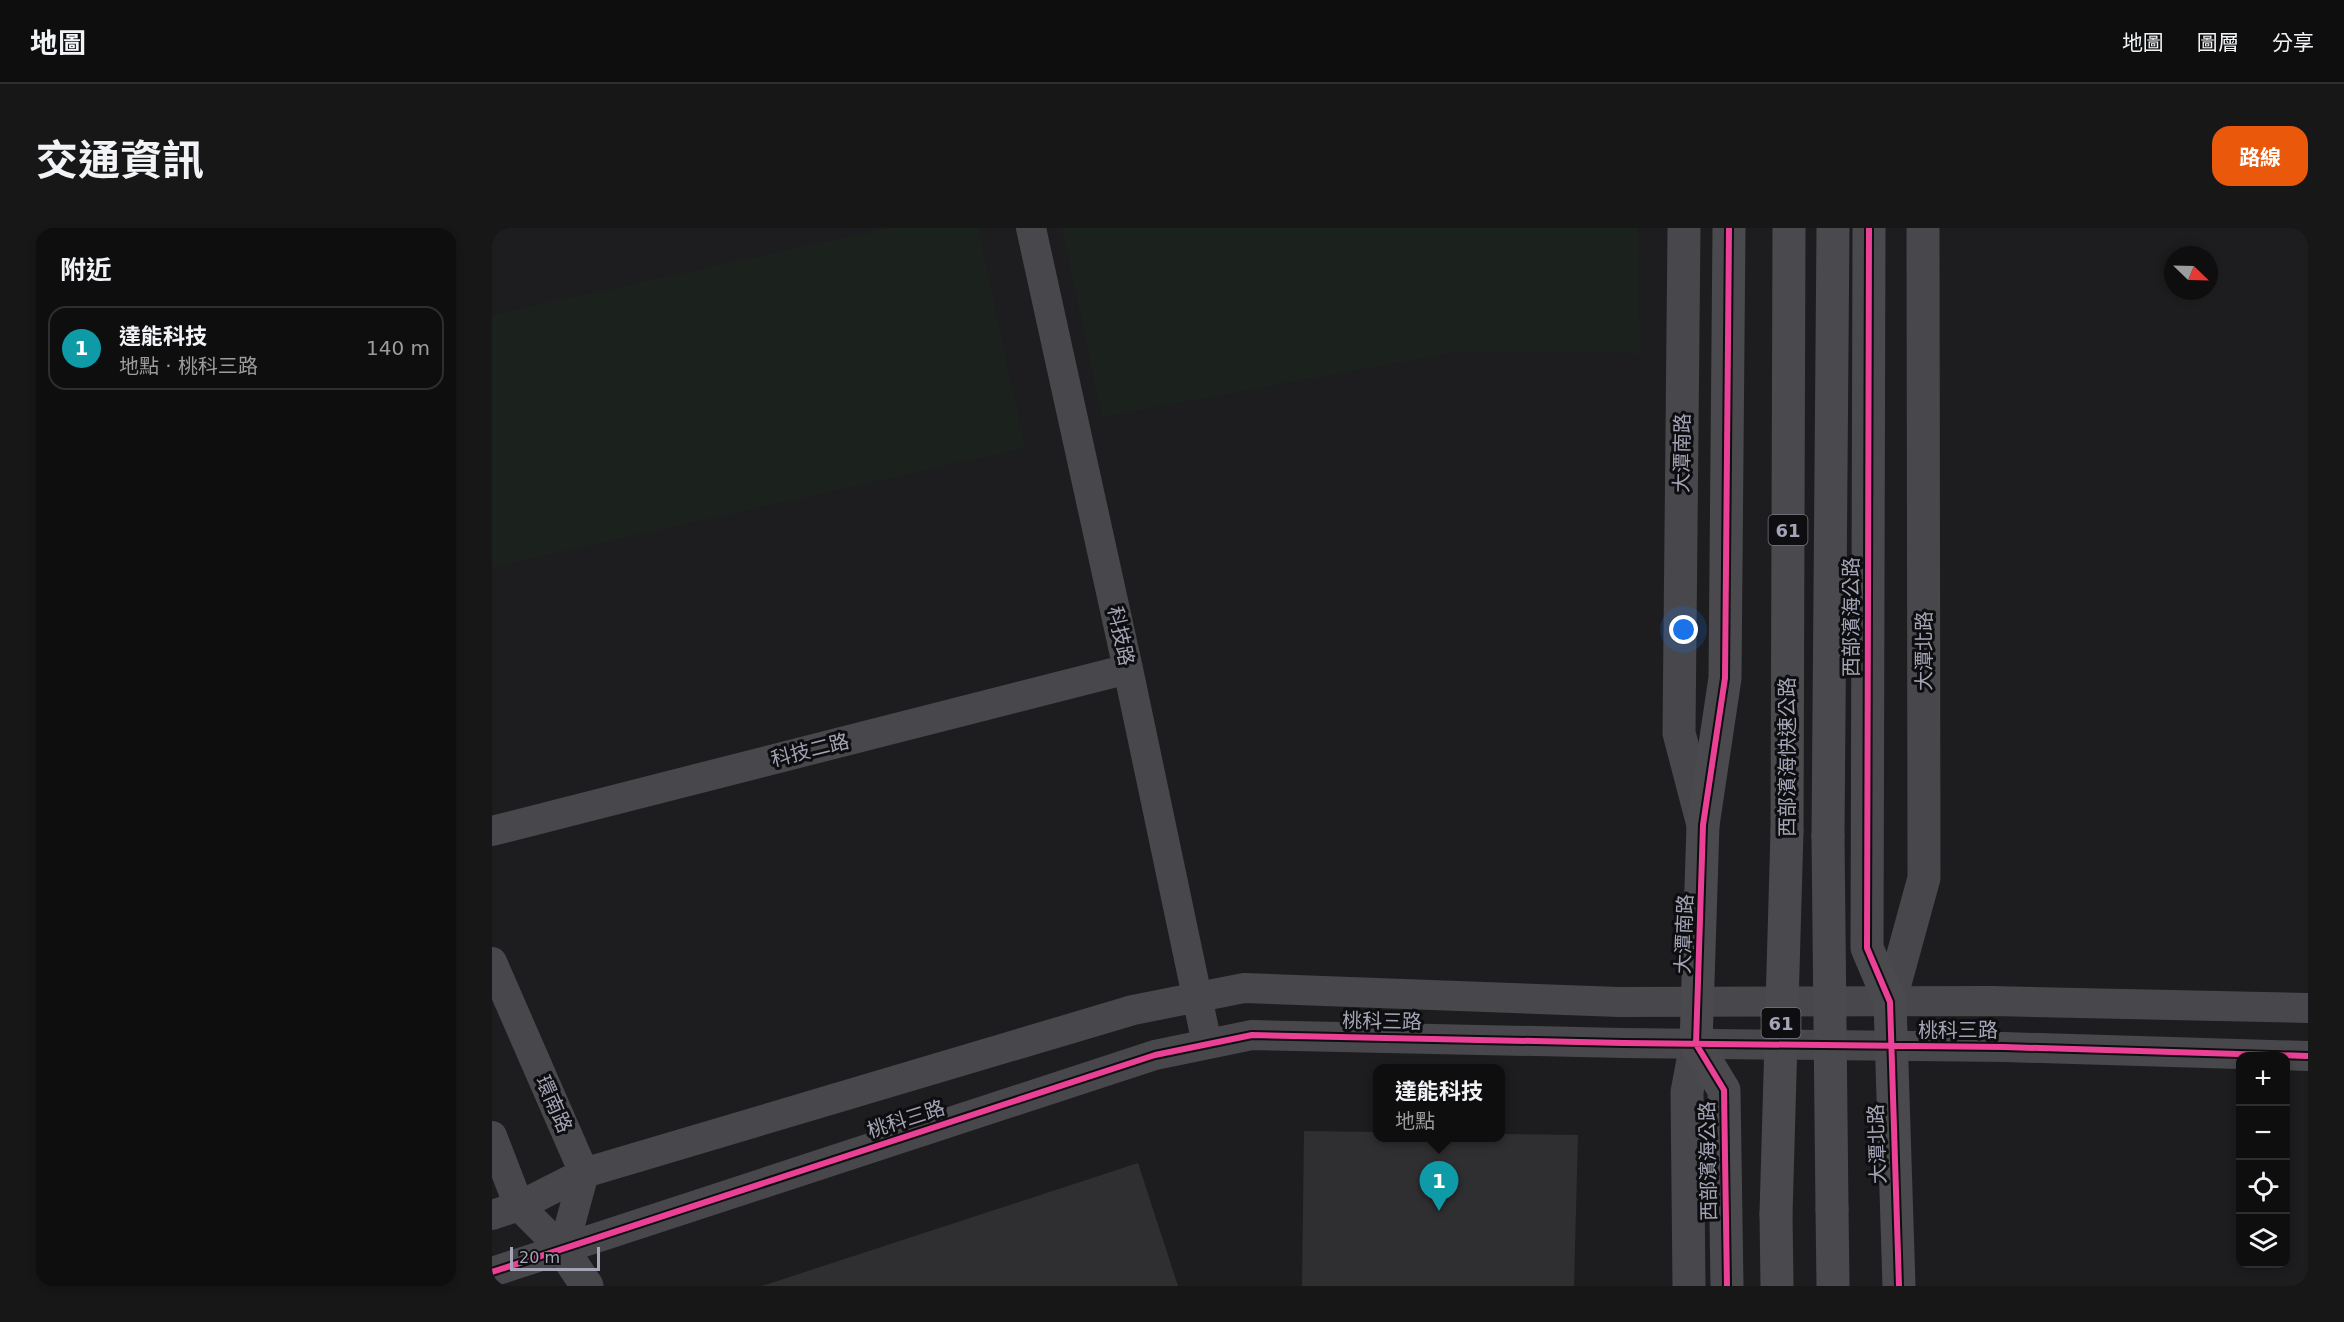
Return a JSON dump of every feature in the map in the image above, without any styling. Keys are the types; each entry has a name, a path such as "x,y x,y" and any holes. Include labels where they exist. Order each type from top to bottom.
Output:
{"main road":[{"path":"1703,825 1725,678 1729,228"},
{"name":"西部濱海快速公路","path":"1777,1286 1776,1214 1787,831 1789,228"},
{"name":"西部濱海快速公路","path":"1833,228 1828,836 1833,1286"},
{"name":"西部濱海公路","path":"1869,228 1867,948 1890,1002"},
{"name":"大潭南路","path":"1696,1044 1703,825"},
{"name":"大潭北路","path":"1890,1002 1899,1286"},
{"name":"西部濱海公路","path":"1696,1044 1724,1090 1727,1286"}],"street":[{"name":"科技路","path":"1031,228 1128,669 1207,1044"},
{"name":"大潭南路","path":"1684,228 1679,733 1703,825"},
{"name":"大潭北路","path":"1890,1002 1924,878 1923,228"},
{"name":"科技二路","path":"492,831 1128,669"},
{"name":"環南路","path":"492,962 584,1173"},
{"name":"桃科三路","path":"506,1210 584,1173 1133,1010 1245,988 1618,1002 1992,1001 2308,1008"},
{"name":"桃科三路","path":"492,1272 1155,1055 1252,1035 1696,1044 2004,1047 2308,1056"},
{"name":"大潭南路","path":"1689,1286 1687,1092 1696,1044"},
{"path":"492,1136 506,1210 563,1250 587,1286"},
{"path":"563,1250 584,1173"}],"shaded area":[{"path":"492,228 2308,228 2308,1286 492,1286"},
{"path":"889,228 978,228 1025,448 492,567 492,315"},
{"path":"1062,228 1638,228 1640,353 1455,352 1102,417"}],"building":[{"path":"1304,1131 1373,1132 1373,1142 1505,1142 1505,1134 1578,1135 1574,1286 1302,1286"},
{"path":"1138,1163 1178,1286 762,1286"}],"cycle path":[{"path":"1727,1286 1724,1090 1696,1044 1703,825 1725,678 1729,228"},
{"path":"1869,228 1867,948 1890,1002 1899,1286"},
{"path":"492,1272 1155,1055 1252,1035 1624,1043 2004,1047 2308,1056"}],"place":[{"name":"達能科技","path":"1439,1211"}]}
